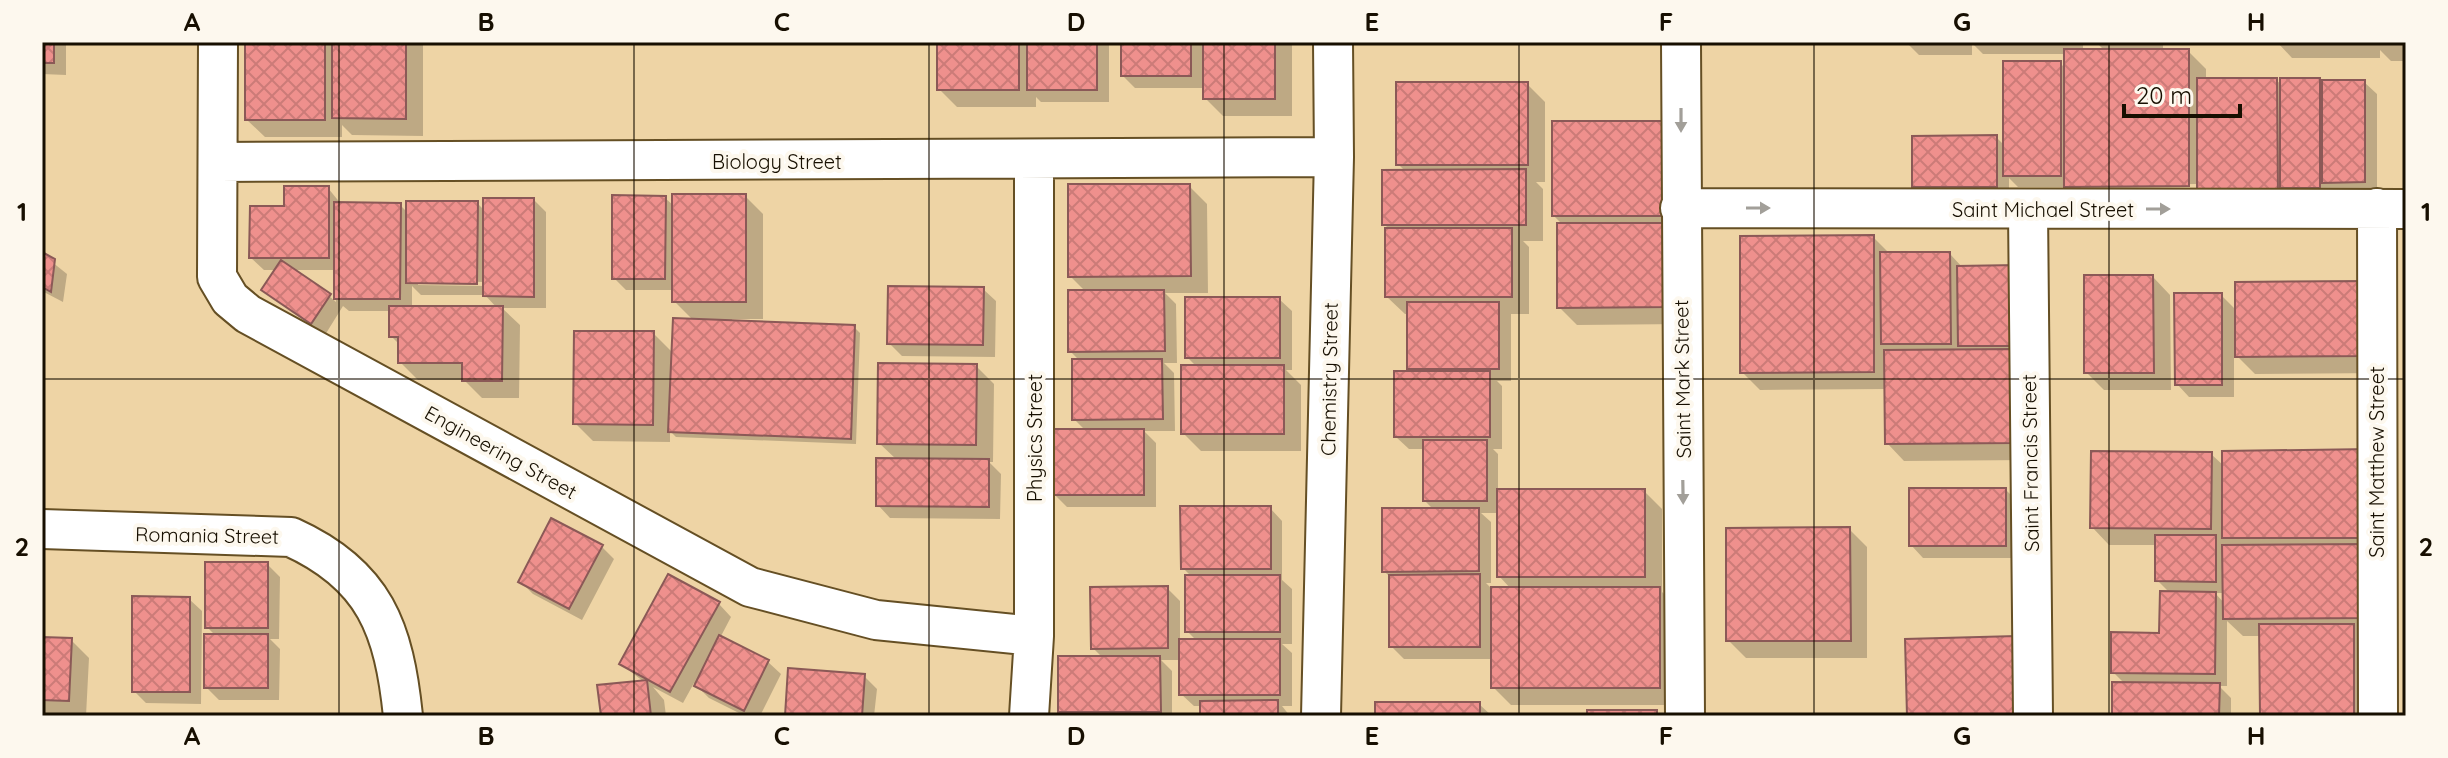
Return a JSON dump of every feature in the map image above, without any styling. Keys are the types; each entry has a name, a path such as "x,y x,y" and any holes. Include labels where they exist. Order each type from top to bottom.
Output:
{"street":[{"name":"Engineering Street","path":"218,42 220,162 217,277 230,299 248,314 750,587 876,620 1034,636"},
{"name":"Chemistry Street","path":"1321,716 1334,157 1333,42"},
{"name":"Saint Mark Street","path":"1681,42 1685,716"},
{"name":"Biology Street","path":"220,162 1034,161 1334,157"},
{"name":"Physics Street","path":"1029,716 1034,636 1034,161"},
{"name":"Saint Michael Street","path":"1680,208 2392,208"},
{"name":"Saint Matthew Street","path":"2378,716 2391,572 2392,208"},
{"name":"Saint Francis Street","path":"2028,210 2033,716"},
{"name":"Romania Street","path":"42,529 291,537 317,549 344,569 372,602 391,638 403,716"}],"building":[{"path":"42,42 54,42 54,63 42,63"},
{"path":"245,42 325,42 325,120 245,120"},
{"path":"332,42 406,42 406,119 332,118"},
{"path":"937,42 1019,42 1019,90 937,90"},
{"path":"1027,42 1097,42 1097,90 1027,90"},
{"path":"1121,42 1191,42 1191,76 1121,76"},
{"path":"1203,42 1275,42 1275,99 1203,99"},
{"path":"2064,49 2189,49 2189,186 2064,187"},
{"path":"2003,61 2061,61 2061,176 2003,176"},
{"path":"2197,78 2277,78 2278,197 2197,198"},
{"path":"2280,78 2320,78 2320,188 2280,188"},
{"path":"2322,80 2365,80 2365,182 2322,183"},
{"path":"1396,82 1528,82 1528,165 1396,165"},
{"path":"1552,121 1670,121 1670,216 1552,216"},
{"path":"1997,135 1997,187 1912,187 1912,136"},
{"path":"1526,169 1526,225 1382,225 1382,170"},
{"path":"1068,184 1190,184 1191,276 1068,277"},
{"path":"284,186 329,186 329,258 249,258 250,206 284,206"},
{"path":"672,194 746,194 746,302 672,302"},
{"path":"612,195 666,196 665,279 612,279"},
{"path":"483,198 534,198 534,297 483,296"},
{"path":"406,201 478,201 477,284 406,283"},
{"path":"334,202 401,203 400,299 334,299"},
{"path":"1557,223 1666,223 1667,307 1557,308"},
{"path":"1385,228 1512,228 1512,297 1385,297"},
{"path":"1874,235 1874,372 1740,373 1740,236"},
{"path":"42,252 55,259 51,292 42,287"},
{"path":"1880,252 1950,252 1951,344 1881,344"},
{"path":"281,260 331,294 311,324 261,290"},
{"path":"2017,265 2017,346 1958,346 1957,266"},
{"path":"2084,275 2153,275 2154,373 2084,373"},
{"path":"2368,281 2369,356 2235,357 2235,282"},
{"path":"888,286 984,287 983,345 887,344"},
{"path":"1068,290 1164,290 1165,351 1068,352"},
{"path":"2174,293 2222,293 2222,385 2175,385"},
{"path":"1185,297 1280,297 1280,358 1185,358"},
{"path":"1407,302 1499,302 1499,369 1407,369"},
{"path":"389,306 503,306 502,381 462,381 462,363 398,363 398,337 389,337"},
{"path":"673,318 855,325 851,439 668,432"},
{"path":"574,331 654,331 653,425 573,424"},
{"path":"2013,349 2014,443 1885,444 1884,350"},
{"path":"1072,359 1162,359 1163,419 1072,420"},
{"path":"878,363 977,364 976,445 877,444"},
{"path":"1181,365 1284,365 1284,434 1181,434"},
{"path":"1394,371 1490,371 1490,437 1394,437"},
{"path":"1052,429 1144,429 1144,495 1052,495"},
{"path":"1423,440 1487,440 1487,501 1423,501"},
{"path":"2371,449 2372,538 2222,538 2222,451"},
{"path":"2091,451 2212,452 2211,529 2090,528"},
{"path":"876,458 989,459 989,507 876,506"},
{"path":"1909,488 2006,488 2006,546 1909,546"},
{"path":"1497,489 1645,489 1645,577 1497,577"},
{"path":"1180,506 1271,506 1271,569 1181,569"},
{"path":"1382,508 1479,508 1479,571 1382,572"},
{"path":"551,518 603,545 569,609 518,582"},
{"path":"1850,527 1851,641 1726,641 1726,528"},
{"path":"2155,535 2216,535 2216,582 2155,581"},
{"path":"2370,544 2371,618 2223,619 2222,545"},
{"path":"205,562 268,562 268,628 205,628"},
{"path":"668,574 720,602 670,692 619,664"},
{"path":"1480,574 1480,647 1389,647 1389,575"},
{"path":"1185,575 1280,575 1280,632 1185,632"},
{"path":"1168,586 1168,648 1091,649 1090,587"},
{"path":"1491,587 1660,587 1660,688 1491,688"},
{"path":"2160,591 2216,592 2215,674 2111,673 2111,632 2159,633"},
{"path":"132,596 190,597 190,692 132,692"},
{"path":"2259,624 2354,624 2354,716 2260,716"},
{"path":"204,634 268,634 268,688 204,688"},
{"path":"719,635 769,660 744,711 694,686"},
{"path":"2016,636 2018,716 1907,716 1905,639"},
{"path":"42,637 72,638 69,701 42,700"},
{"path":"1179,639 1280,639 1280,695 1179,695"},
{"path":"1058,656 1160,656 1161,712 1058,712"},
{"path":"788,668 865,674 862,716 785,716"},
{"path":"647,680 651,716 601,716 597,685"},
{"path":"2112,682 2220,683 2219,716 2112,716"},
{"path":"1278,700 1278,716 1200,716 1200,701"},
{"path":"1375,702 1480,702 1480,716 1375,716"},
{"path":"1587,710 1657,710 1657,716 1587,716"}]}
